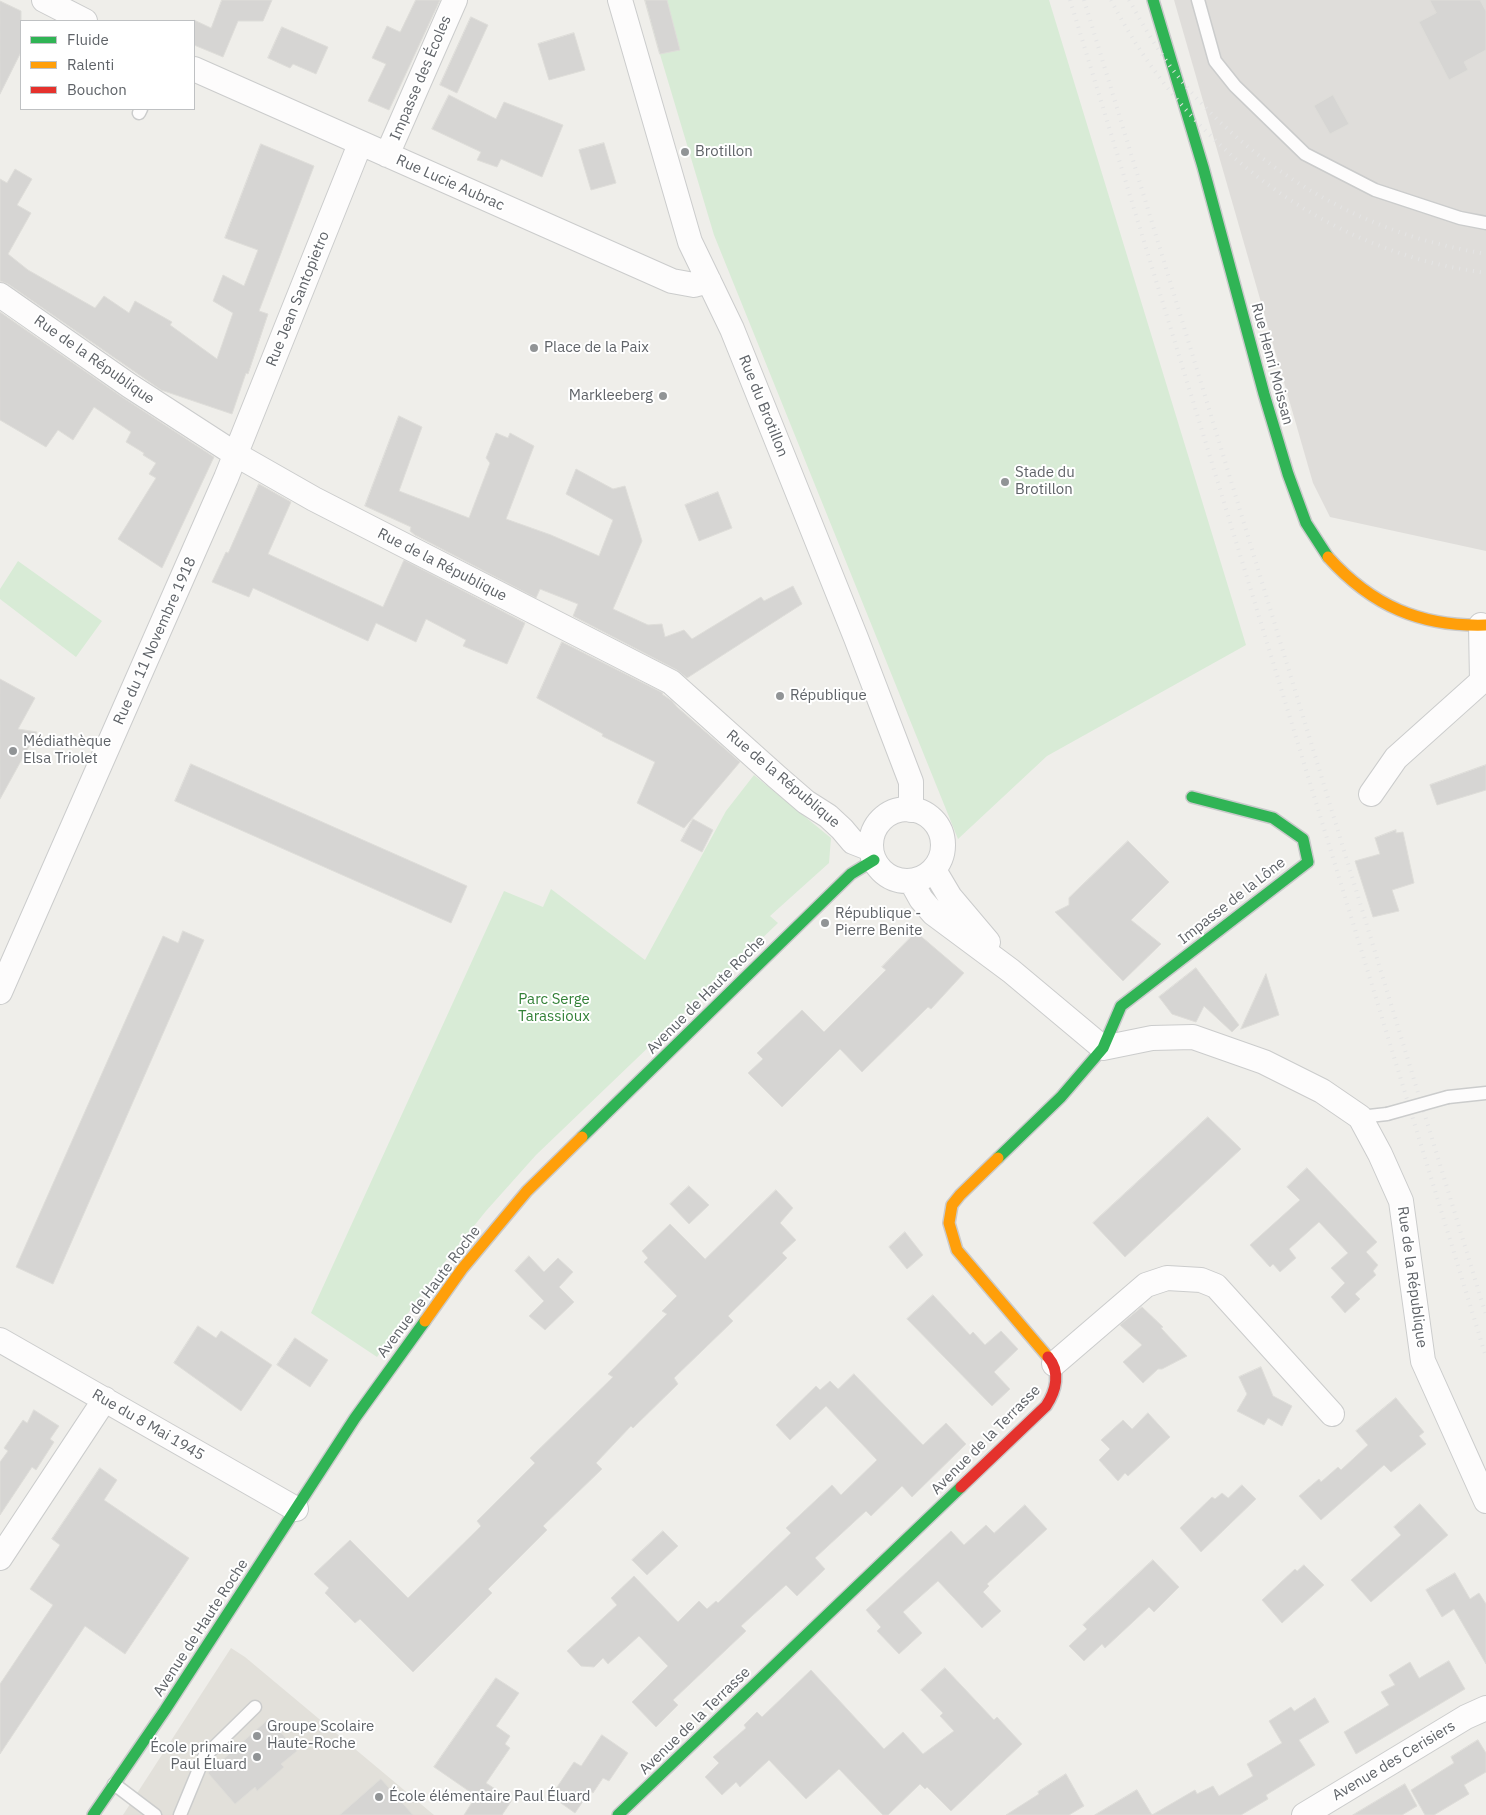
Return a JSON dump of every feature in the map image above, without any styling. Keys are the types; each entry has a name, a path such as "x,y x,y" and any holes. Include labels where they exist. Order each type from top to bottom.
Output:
{"street":[{"path":"44,0 84,20"},
{"name":"Impasse des Écoles","path":"387,155 455,0"},
{"name":"Rue du Brotillon","path":"620,0 690,242 739,347 852,629 911,782 911,810"},
{"name":"Rue Henri Moissan","path":"1153,0 1188,114 1277,440 1296,499 1306,522 1338,569 1376,599 1412,616 1435,622 1457,625 1483,625"},
{"name":"Rue Lucie Aubrac","path":"195,69 672,281 694,284 709,281"},
{"name":"Rue Jean Santopietro","path":"236,454 360,144"},
{"name":"Rue de la République","path":"0,295 130,386 236,454 314,499 671,682 791,790 842,829 853,842 873,854"},
{"name":"Rue du 11 Novembre 1918","path":"0,992 236,454"},
{"path":"1372,794 1396,758 1482,681 1483,625"},
{"name":"Impasse de la Lône","path":"1103,1048 1121,1006 1308,862 1303,839 1273,818 1192,798"},
{"path":"911,810 922,813 933,820 940,830 943,842 942,854 934,870 923,878 911,881 889,877 880,869 873,854 872,836 877,825 886,816 898,811 911,810"},
{"name":"Avenue de Haute Roche","path":"93,1815 355,1418 462,1269 527,1191 873,854"},
{"path":"934,870 950,896 1011,971"},
{"path":"911,881 921,899 933,913 1011,971 1103,1048 1061,1097 952,1205 949,1223 957,1250 1054,1364 1146,1285 1167,1278 1202,1280 1216,1286 1332,1414"},
{"name":"Rue de la République","path":"1103,1048 1152,1038 1193,1037 1264,1062 1322,1090 1360,1117 1402,1201 1423,1362 1486,1501"},
{"name":"Rue du 8 Mai 1945","path":"0,1340 296,1510"},
{"name":"Avenue de la Terrasse","path":"618,1815 1046,1406 1056,1388 1054,1364"},
{"path":"0,1558 105,1400"},
{"name":"Avenue des Cerisiers","path":"1304,1815 1466,1717 1486,1708"}],"lane":[{"path":"1198,0 1215,61 1235,86 1305,154 1376,190 1460,218 1486,223"},
{"path":"1360,1117 1387,1114 1448,1097 1486,1094"},
{"path":"180,1815 204,1757 255,1707"},
{"path":"114,1784 155,1815"}],"shaded area":[{"path":"1174,0 1486,0 1486,551 1330,517 1313,483"},
{"name":"Groupe Scolaire Haute-Roche","path":"231,1648 245,1657 434,1815 123,1815"}],"green space":[{"name":"Stade du Brotillon","path":"645,0 1049,0 1246,645 1047,756 958,839 714,235"},
{"path":"18,561 102,621 76,657 0,599 0,589"},
{"name":"Parc Serge Tarassioux","path":"754,775 831,838 829,863 770,916 778,923 536,1155 486,1211 440,1268 377,1357 311,1313 504,891 543,907 551,889 645,960 726,811"}],"building":[{"path":"222,0 272,0 263,21 238,21 223,57 195,45 195,20 211,28"},
{"path":"416,0 440,0 389,110 368,101 386,64 372,58 387,26 400,32"},
{"path":"645,0 667,0 680,50 660,54"},
{"path":"1430,0 1480,0 1486,11 1486,50 1464,62 1468,70 1449,80 1419,22 1436,13"},
{"path":"0,1 21,11 21,20 20,54 0,94"},
{"path":"471,17 488,25 457,93 440,85"},
{"path":"282,27 328,47 316,74 293,64 290,68 268,58"},
{"path":"574,33 585,70 549,80 538,44"},
{"path":"449,95 496,119 504,102 563,125 542,177 501,159 497,167 477,160 481,152 432,129"},
{"path":"1333,95 1349,124 1330,134 1314,106"},
{"path":"604,143 616,183 591,190 579,150"},
{"path":"261,144 314,166 259,311 268,314 248,374 246,373 232,414 161,390 8,284 0,281 0,179 7,183 15,169 32,179 17,205 31,213 8,254 28,270 95,308 104,296 129,313 135,301 172,322 170,325 217,359 233,313 213,301 223,275 244,286 258,250 225,238"},
{"path":"0,312 122,397 214,457 162,568 118,539 156,478 149,474 156,463 126,442 131,432 94,407 73,440 58,430 46,447 0,420"},
{"path":"399,416 422,427 399,491 469,518 490,463 486,458 496,433 508,438 510,433 534,446 506,519 551,535 599,556 613,520 566,494 576,469 613,489 625,486 642,541 613,609 648,625 662,624 665,637 684,630 692,639 761,597 764,601 793,586 802,604 687,678 677,670 573,616 578,604 540,589 536,598 415,535 410,531 411,527 365,506"},
{"path":"259,484 291,502 268,554 383,607 404,560 525,623 507,664 463,646 466,640 426,619 416,642 376,623 368,641 253,588 249,597 212,582 226,552 228,553"},
{"path":"718,492 732,528 699,541 685,505"},
{"path":"562,642 663,693 740,762 684,828 637,803 655,762 602,736 603,734 537,698"},
{"path":"0,679 35,698 18,729 37,732 0,799"},
{"path":"191,764 467,886 451,923 175,801"},
{"path":"1486,765 1486,790 1437,805 1430,785"},
{"path":"693,819 713,830 702,852 681,841"},
{"path":"1396,830 1396,833 1403,832 1414,883 1392,890 1399,911 1373,917 1355,861 1380,854 1375,838"},
{"path":"1128,841 1169,882 1131,920 1161,944 1123,981 1055,912 1069,905 1069,898"},
{"path":"183,931 204,940 53,1284 16,1267 163,936 178,943"},
{"path":"916,932 964,973 931,1009 928,1007 862,1072 840,1049 782,1107 748,1073 763,1059 757,1053 802,1010 824,1032 886,970 882,967"},
{"path":"1196,968 1239,1025 1232,1032 1204,1006 1196,1022 1172,1014 1159,997"},
{"path":"1266,974 1279,1015 1241,1029"},
{"path":"1208,1117 1241,1149 1125,1257 1093,1223"},
{"path":"1307,1168 1377,1242 1366,1252 1378,1265 1373,1271 1376,1275 1355,1294 1360,1299 1345,1313 1331,1297 1345,1283 1331,1268 1348,1253 1319,1222 1289,1249 1296,1258 1280,1272 1273,1264 1270,1267 1250,1245 1300,1200 1287,1187"},
{"path":"689,1186 709,1205 689,1224 670,1204"},
{"path":"776,1190 793,1208 780,1223 796,1240 782,1253 787,1258 728,1316 733,1321 674,1378 678,1384 633,1428 631,1426 596,1463 602,1469 543,1526 547,1530 488,1589 492,1593 413,1672 360,1619 355,1623 325,1593 329,1588 314,1574 350,1540 408,1598 481,1526 477,1521 535,1463 530,1458 613,1377 608,1374 667,1314 662,1311 677,1296 644,1262 648,1258 642,1251 670,1224 705,1259"},
{"path":"905,1232 923,1255 907,1269 889,1247"},
{"path":"529,1256 544,1272 558,1258 573,1272 559,1287 574,1302 545,1330 529,1316 544,1301 515,1271"},
{"path":"933,1295 970,1335 973,1332 985,1345 1001,1331 1018,1349 994,1372 1010,1389 992,1406 907,1319"},
{"path":"1142,1307 1163,1327 1161,1328 1187,1356 1162,1369 1158,1369 1143,1383 1123,1362 1142,1345 1120,1325"},
{"path":"198,1326 216,1338 221,1331 272,1365 241,1411 174,1363"},
{"path":"295,1338 328,1360 310,1387 277,1365"},
{"path":"1261,1367 1273,1396 1292,1406 1282,1426 1268,1418 1264,1425 1237,1411 1247,1394 1239,1377"},
{"path":"854,1374 923,1445 946,1423 966,1444 912,1497 902,1486 871,1516 866,1511 815,1558 825,1569 797,1596 786,1585 741,1626 746,1631 673,1700 678,1705 656,1727 632,1702 668,1666 639,1636 608,1664 603,1658 594,1667 581,1666 567,1651 617,1605 611,1598 634,1576 678,1622 699,1601 707,1609 716,1601 718,1603 791,1533 786,1528 832,1485 841,1495 877,1460 826,1406 790,1440 776,1425 816,1386 820,1390 830,1381 838,1389"},
{"path":"1396,1398 1424,1432 1419,1436 1426,1444 1391,1472 1384,1465 1321,1520 1299,1496 1319,1479 1321,1482 1338,1467 1341,1470 1368,1445 1356,1431"},
{"path":"34,1410 59,1426 50,1439 54,1442 36,1470 32,1467 0,1515 0,1462 8,1451 4,1448 23,1420 27,1423"},
{"path":"1148,1413 1170,1437 1128,1476 1125,1473 1118,1481 1099,1460 1110,1449 1101,1440 1123,1420 1132,1429"},
{"path":"100,1468 117,1480 104,1500 189,1558 125,1654 85,1626 0,1754 0,1684 53,1605 30,1589 60,1545 52,1539"},
{"path":"1242,1485 1256,1499 1201,1552 1180,1528 1212,1497 1215,1499 1222,1493 1228,1498"},
{"path":"1420,1504 1448,1535 1371,1602 1351,1580 1401,1535 1394,1527"},
{"path":"1025,1505 1047,1529 987,1584 989,1586 983,1592 1001,1611 982,1628 938,1581 903,1612 922,1633 899,1654 877,1631 881,1627 866,1610 951,1531 964,1545 986,1525 994,1533"},
{"path":"663,1531 678,1546 647,1575 632,1560"},
{"path":"1153,1560 1179,1587 1154,1612 1149,1607 1105,1648 1102,1644 1084,1661 1069,1646 1087,1629 1083,1625"},
{"path":"1304,1565 1324,1585 1282,1623 1262,1600 1295,1569 1297,1571"},
{"path":"1455,1573 1470,1599 1479,1593 1486,1604 1486,1664 1454,1609 1442,1617 1426,1590"},
{"path":"1449,1661 1465,1689 1356,1754 1344,1732 1389,1705 1381,1692 1395,1685 1389,1675 1410,1662 1419,1678"},
{"path":"945,1668 994,1720 997,1717 1022,1744 951,1811 927,1787 925,1789 920,1784 888,1815 883,1815 839,1769 806,1799 769,1760 740,1787 736,1782 722,1795 705,1777 719,1763 713,1757 746,1728 744,1725 757,1712 762,1717 811,1670 884,1749 903,1732 923,1754 954,1731 940,1716 943,1713 921,1690"},
{"path":"496,1678 519,1693 496,1726 510,1736 505,1744 510,1748 486,1783 512,1800 502,1815 464,1815 476,1796 434,1767"},
{"path":"1315,1698 1329,1722 1299,1740 1315,1765 1266,1795 1268,1799 1241,1815 1152,1815 1195,1790 1197,1794 1213,1786 1219,1796 1253,1776 1247,1764 1282,1743 1269,1721 1291,1707 1294,1711"},
{"name":"École primaire Paul Éluard","path":"269,1719 297,1751 281,1764 284,1767 257,1791 255,1787 235,1804 208,1773"},
{"path":"602,1735 628,1753 609,1781 603,1778 593,1793 590,1791 575,1813 551,1796 574,1762 581,1766"},
{"path":"1478,1740 1486,1753 1486,1772 1464,1785 1469,1794 1434,1815 1425,1815 1411,1790 1454,1763 1451,1757"},
{"path":"1066,1774 1084,1806 1069,1815 1006,1815 1039,1794 1038,1792"},
{"name":"École élémentaire Paul Éluard","path":"381,1779 413,1815 340,1815"},
{"path":"1405,1784 1417,1806 1402,1815 1353,1815"},
{"path":"1137,1790 1152,1815 1095,1815"}],"railway":[{"path":"1070,0 1486,1357"},
{"path":"1084,0 1486,1315"},
{"path":"1111,0 1136,44 1166,86 1199,124 1236,159 1276,190 1318,217 1364,239 1421,260 1486,273"},
{"path":"1129,0 1163,56 1199,101 1250,149 1279,170 1340,207 1372,222 1425,240 1486,254"}],"traffic: fast":[{"path":"1153,0 1203,167 1264,394 1288,474 1306,523 1328,557"},
{"path":"998,1158 1061,1097 1103,1048 1121,1006 1308,862 1303,839 1273,818 1192,797"},
{"path":"582,1137 851,874 874,860"},
{"path":"93,1815 165,1710 355,1418 425,1321"},
{"path":"618,1815 961,1487"}],"traffic: slow":[{"path":"1328,557 1362,589 1380,601 1399,610 1440,622 1462,625 1486,625"},
{"path":"425,1321 462,1269 527,1191 582,1137"},
{"path":"998,1158 952,1205 949,1223 957,1250 1048,1357"}],"traffic: jam":[{"path":"961,1487 1046,1406 1056,1382 1055,1369 1048,1357"}],"place":[{"name":"Brotillon","path":"685,152"},
{"name":"Place de la Paix","path":"534,348"},
{"name":"Markleeberg","path":"663,396"},
{"name":"Stade du Brotillon","path":"1005,482"},
{"name":"République","path":"780,696"},
{"name":"Médiathèque Elsa Triolet","path":"13,751"},
{"name":"République - Pierre Benite","path":"825,923"},
{"name":"Groupe Scolaire Haute-Roche","path":"257,1736"},
{"name":"École primaire Paul Éluard","path":"257,1757"},
{"name":"École élémentaire Paul Éluard","path":"379,1797"}]}
